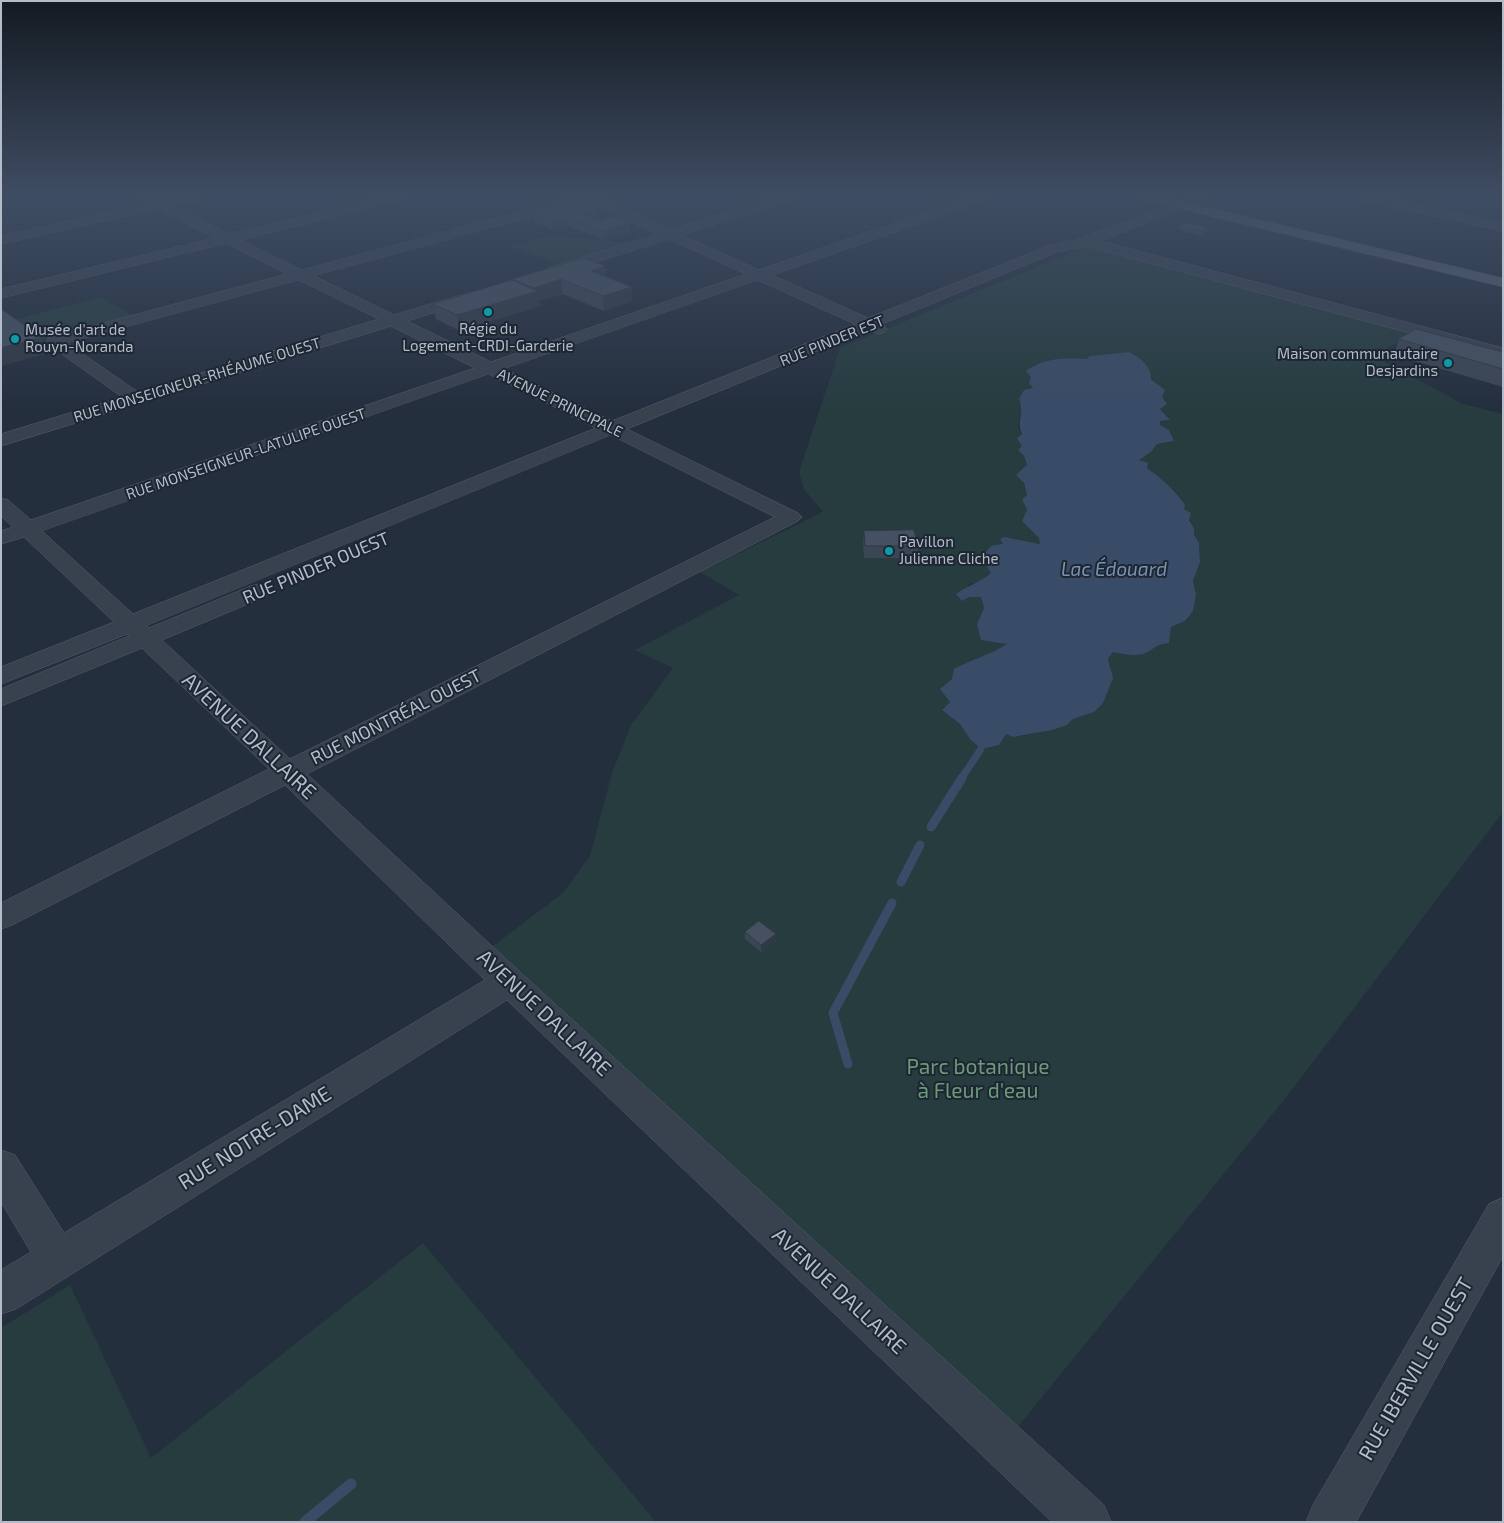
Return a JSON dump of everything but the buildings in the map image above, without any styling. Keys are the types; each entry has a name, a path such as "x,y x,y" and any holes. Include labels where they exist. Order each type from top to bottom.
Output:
{"main road":[{"path":"1440,267 1503,283"}],"street":[{"path":"1,294 112,267"},
{"name":"AVENUE PRINCIPALE","path":"284,267 791,517"},
{"path":"136,399 54,341 329,267"},
{"path":"536,276 565,267"},
{"path":"740,267 876,328"},
{"name":"RUE MONSEIGNEUR-LATULIPE OUEST","path":"1,538 785,267"},
{"name":"RUE PINDER EST","path":"621,433 876,328 1013,267"},
{"path":"1177,267 1503,353"},
{"name":"RUE MONSEIGNEUR-RHÉAUME OUEST","path":"1,440 478,294"},
{"name":"RUE PINDER OUEST","path":"1,676 137,631 621,433"},
{"name":"AVENUE DALLAIRE","path":"1,504 1087,1522"},
{"name":"RUE MONTRÉAL OUEST","path":"1,917 791,517"},
{"name":"RUE PINDER OUEST","path":"1,698 137,631"},
{"name":"RUE NOTRE-DAME","path":"1,1294 510,982"},
{"path":"1,1167 58,1259"},
{"name":"RUE IBERVILLE OUEST","path":"1330,1522 1503,1216"}],"green space":[{"name":"Parc botanique à Fleur d'eau","path":"1037,267 1168,267 1420,332 1372,355 1463,404 1503,414 1503,812 1288,1095 1003,1445 481,955 563,893 590,856 612,773 631,725 673,668 635,650 739,595 700,572 823,512 804,489 799,472 840,348","holes":["1129,352 1140,360 1154,381 1159,385 1162,397 1160,409 1169,420 1160,421 1160,425 1169,430 1174,441 1157,444 1151,452 1139,460 1182,499 1184,509 1194,528 1194,535 1199,542 1200,562 1193,581 1196,594 1185,621 1171,627 1169,643 1158,645 1146,653 1134,655 1113,652 1108,659 1111,666 1094,712 1073,719 1067,725 1053,730 1022,736 1006,734 1001,740 968,734 960,724 942,710 950,702 969,661 988,655 1007,644 977,624 984,608 981,597 969,597 968,585 983,580 991,573 992,560 1003,544 1000,539 1004,537 1040,544 1040,538 1022,521 1028,502 1024,483 1026,463 1019,451 1022,446 1022,435 1018,427 1022,407 1019,399 1034,388 1032,377 1033,365 1069,358 1087,359"]},
{"path":"101,297 132,315 37,341 9,321"},
{"path":"423,1243 656,1522 1,1522 1,1328 70,1285 151,1458"}],"water":[{"name":"Lac Édouard","path":"1129,352 1144,363 1151,374 1151,379 1165,390 1162,397 1167,404 1160,409 1170,420 1160,421 1160,425 1169,430 1174,441 1157,444 1151,452 1139,460 1148,463 1147,468 1173,490 1185,505 1184,509 1191,513 1189,520 1194,528 1194,535 1199,542 1200,562 1193,581 1196,594 1193,611 1185,621 1171,627 1169,643 1158,645 1146,653 1138,655 1113,652 1108,659 1113,678 1103,703 1094,712 1073,719 1067,725 1053,730 1013,737 1006,734 999,745 981,749 970,739 960,724 942,710 950,702 940,689 952,679 954,669 1007,644 981,640 977,624 984,608 981,597 969,597 962,601 956,594 991,573 987,567 991,560 985,553 991,546 1003,544 1000,539 1004,537 1040,544 1039,538 1022,521 1027,509 1022,500 1027,495 1024,483 1016,475 1027,465 1024,456 1018,450 1022,446 1017,438 1022,434 1020,429 1021,405 1019,399 1024,390 1033,388 1029,383 1031,377 1026,371 1039,363 1055,359 1087,359 1090,356"}],"waterway":[{"path":"961,779 981,749"},
{"path":"931,827 962,778"},
{"path":"901,882 920,845"},
{"path":"848,1064 833,1013 892,903"},
{"path":"305,1522 351,1484"}],"place":[{"name":"Régie du Logement-CRDI-Garderie","path":"488,312"},
{"name":"Musée d'art de Rouyn-Noranda","path":"15,339"},
{"name":"Maison communautaire Desjardins","path":"1448,363"},
{"name":"Pavillon Julienne Cliche","path":"889,551"}]}
